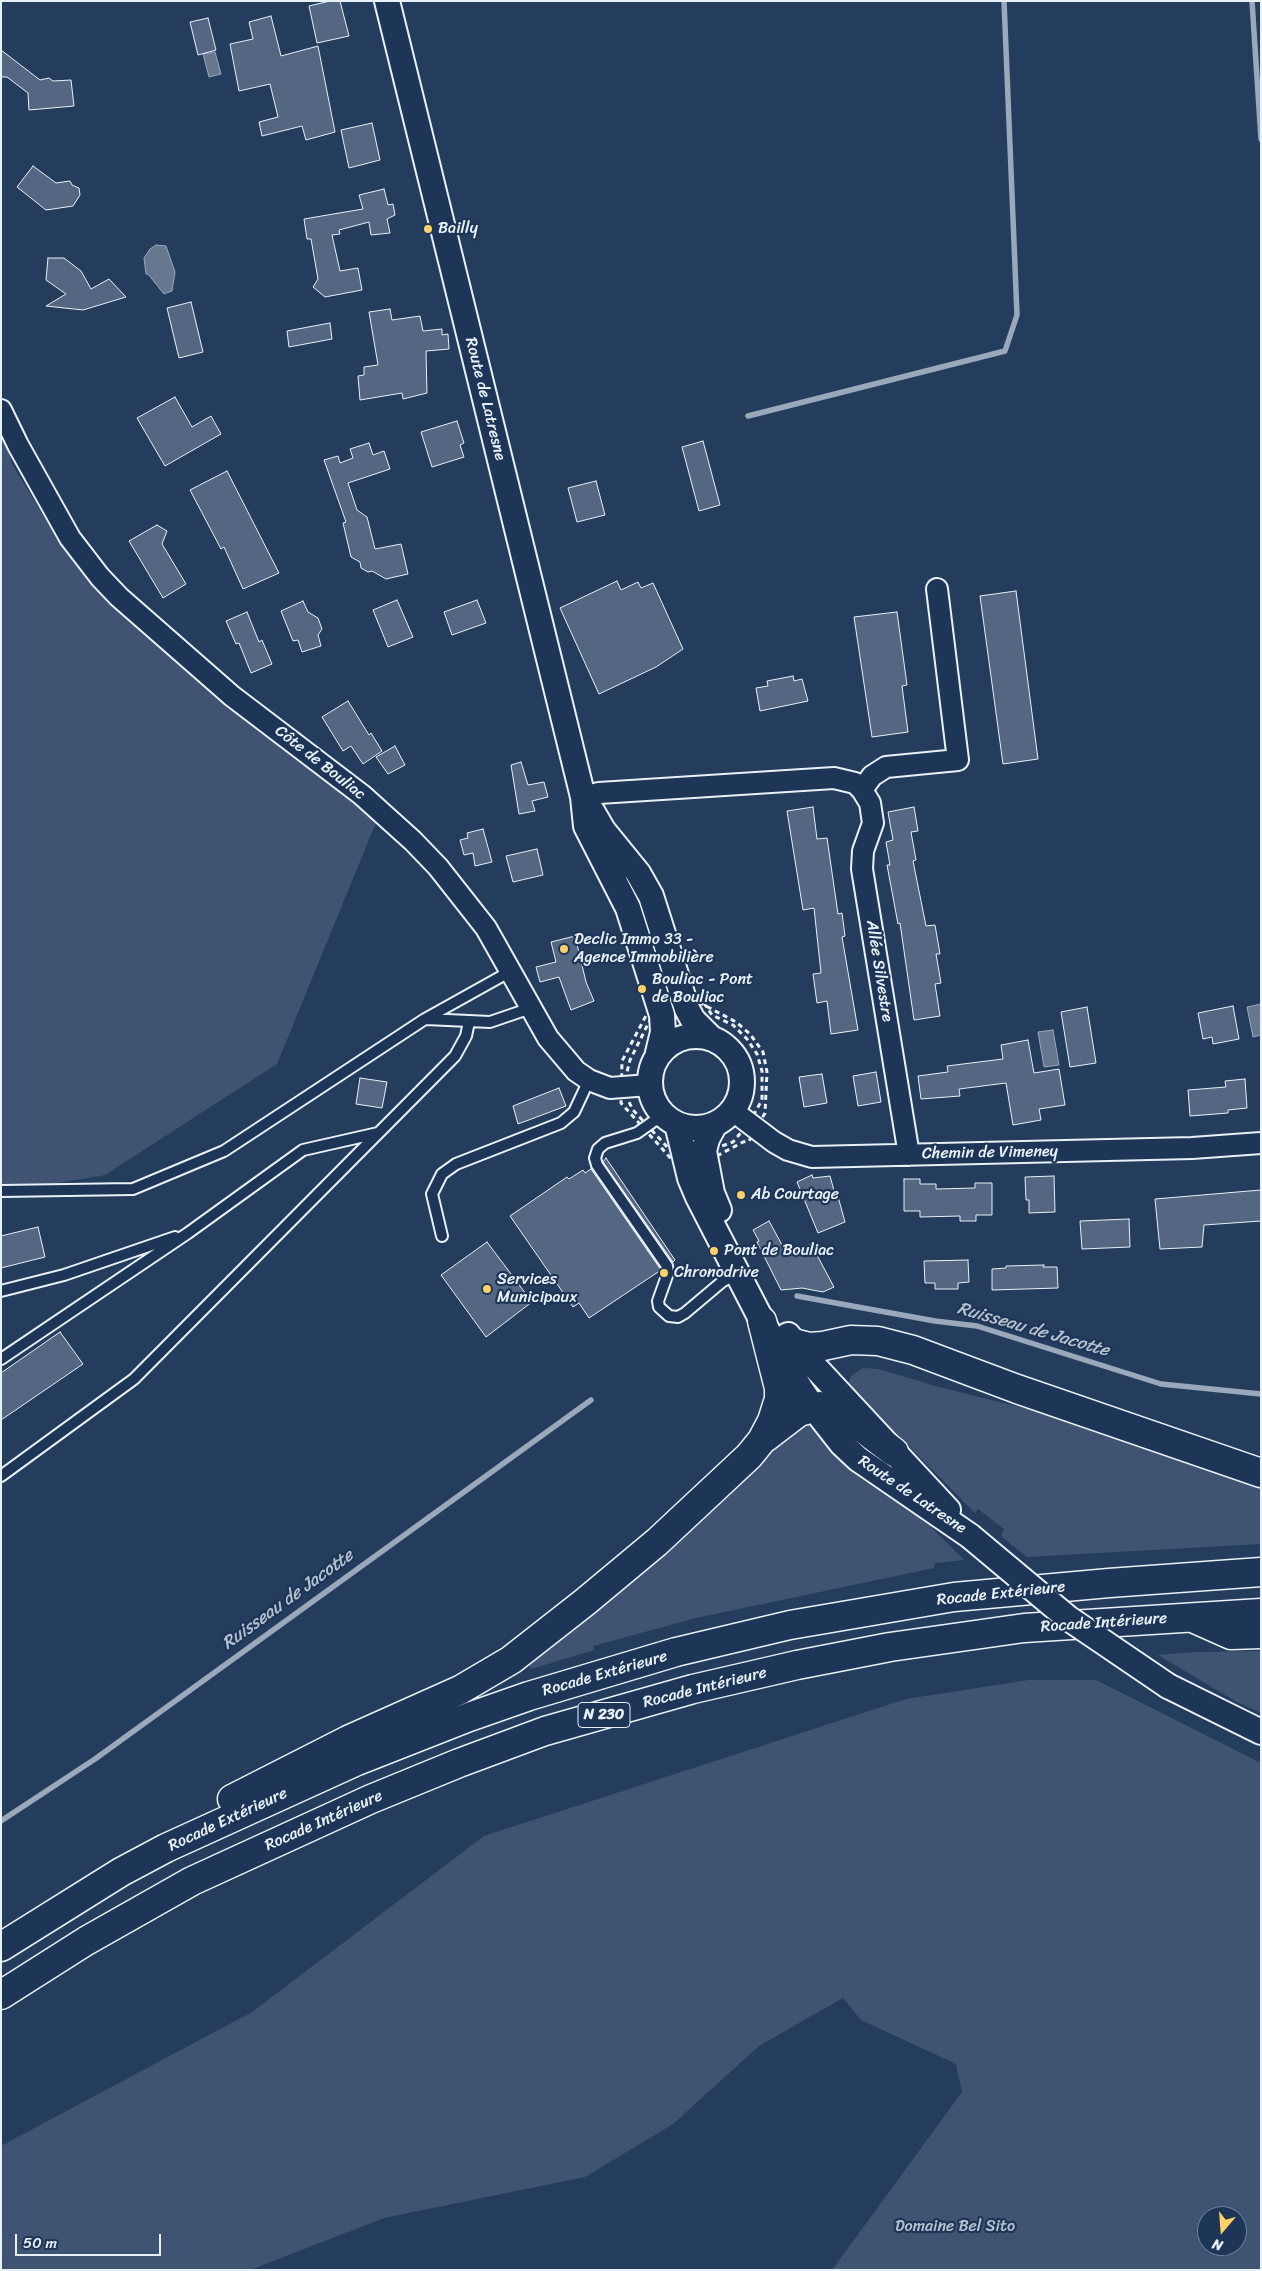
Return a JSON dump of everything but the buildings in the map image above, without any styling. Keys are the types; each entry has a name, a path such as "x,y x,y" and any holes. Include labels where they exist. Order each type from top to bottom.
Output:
{"highway":[{"path":"166,1848 197,1816 348,1740 460,1690 511,1660 586,1602 657,1542 749,1456 762,1440 772,1421 779,1399 779,1388 762,1321"},
{"path":"794,1343 809,1347 851,1340 878,1341 913,1350 1017,1389 1261,1473"},
{"path":"762,1440 799,1412 820,1406 836,1410 894,1452"},
{"name":"Rocade Extérieure","path":"1,1948 121,1872 166,1848 357,1762 469,1717 529,1696 676,1652 790,1625 954,1597 1108,1582 1261,1572"},
{"name":"Rocade Intérieure","path":"1,1994 86,1940 192,1882 371,1799 459,1763 545,1732 693,1689 797,1665 890,1647 1024,1628 1261,1612"},
{"path":"1191,1617 1231,1635 1261,1634"}],"street":[{"name":"Route de Latresne","path":"387,1 583,797 586,826 620,868 651,896 684,999 693,1020 711,1038"},
{"name":"Côte de Bouliac","path":"1,410 18,445 70,538 100,577 140,617 232,696 362,795 407,835 438,867 481,922 531,1008 562,1056 589,1080 610,1088 650,1085"},
{"path":"583,797 599,793 834,778 855,783 862,790 872,776 886,767 958,760 937,590"},
{"name":"Allée Silvestre","path":"862,790 870,803 873,823 862,851 862,869 909,1155"},
{"name":"Route de Latresne","path":"620,868 628,908 660,1006 664,1032 657,1057"},
{"path":"696,1036 711,1038 724,1045 734,1056 741,1069 741,1091 724,1117 706,1128 692,1128 672,1121 655,1103 650,1085 651,1070 657,1057 667,1045 681,1038 696,1036"},
{"name":"Route de Latresne","path":"724,1117 707,1139 695,1161 690,1178 737,1274 800,1388 842,1444 858,1459 970,1536"},
{"name":"Chemin de Vimeney","path":"724,1117 756,1129 788,1150 812,1157 1192,1148 1261,1144"},
{"name":"Route de Latresne","path":"672,1121 712,1193 762,1295 794,1343 935,1494 970,1536"},
{"path":"970,1536 1068,1618 1168,1686 1261,1732"}],"lane":[{"path":"1,1191 133,1189 224,1151 425,1019 511,971"},
{"path":"425,1019 490,1022 531,1008"},
{"path":"1,1476 134,1379 455,1056 466,1036 469,1022"},
{"path":"442,1236 432,1194 442,1174 456,1164 561,1123 574,1112 589,1080"},
{"path":"672,1121 654,1121 637,1133 605,1143 598,1149 595,1158 597,1165 667,1266 668,1273 658,1301 659,1306 670,1316 678,1317 685,1313 723,1281 737,1274"},
{"path":"1,1359 188,1232 303,1150 379,1132"},
{"path":"1,1291 64,1276 188,1232"}],"path":[{"path":"692,998 736,1022 750,1034 763,1052 768,1072 765,1113 749,1141 743,1142 713,1158 674,1162 621,1103 622,1061 649,1010 660,1006 692,998"}],"green space":[{"path":"1,415 12,464 65,551 86,575 158,645 210,689 377,820 277,1064 105,1175 1,1193"},
{"path":"863,1368 878,1369 939,1387 1088,1424 1228,1477 1261,1487 1261,1544 1027,1557 1001,1536 1004,1529 978,1509 975,1513 848,1385 851,1376"},
{"path":"807,1422 837,1457 861,1479 924,1520 964,1560 935,1563 934,1568 696,1618 593,1646 594,1650 531,1669 527,1663 785,1432"},
{"path":"1261,1651 1261,1713 1235,1701 1158,1655 1194,1652"},
{"name":"Domaine Bel Sito","path":"1029,1680 1096,1680 1261,1763 1261,2270 832,2270 962,2092 956,2064 861,2020 843,1998 759,2046 673,2124 585,2177 384,2218 250,2270 1,2270 1,2146 252,2012 484,1836 906,1699"}],"shaded area":[{"path":"215,52 221,74 209,77 203,54"},
{"path":"156,245 166,246 175,272 172,291 164,294 146,274 144,258 150,249"},
{"path":"1261,1004 1261,1035 1253,1037 1247,1007"},
{"path":"1053,1030 1059,1065 1044,1067 1038,1032"}],"waterway":[{"path":"748,416 1005,351 1017,315 1004,1"},
{"path":"1252,1 1261,139"},
{"name":"Ruisseau de Jacotte","path":"797,1296 935,1321 977,1326 1161,1384 1261,1394"},
{"name":"Ruisseau de Jacotte","path":"1,1821 95,1759 591,1400"}],"place":[{"name":"Bailly","path":"428,229"},
{"name":"Declic Immo 33 - Agence Immobilière","path":"564,949"},
{"name":"Bouliac - Pont de Bouliac","path":"642,989"},
{"name":"Ab Courtage","path":"741,1195"},
{"name":"Pont de Bouliac","path":"714,1251"},
{"name":"Chronodrive","path":"664,1273"},
{"name":"Services Municipaux","path":"487,1289"}]}
